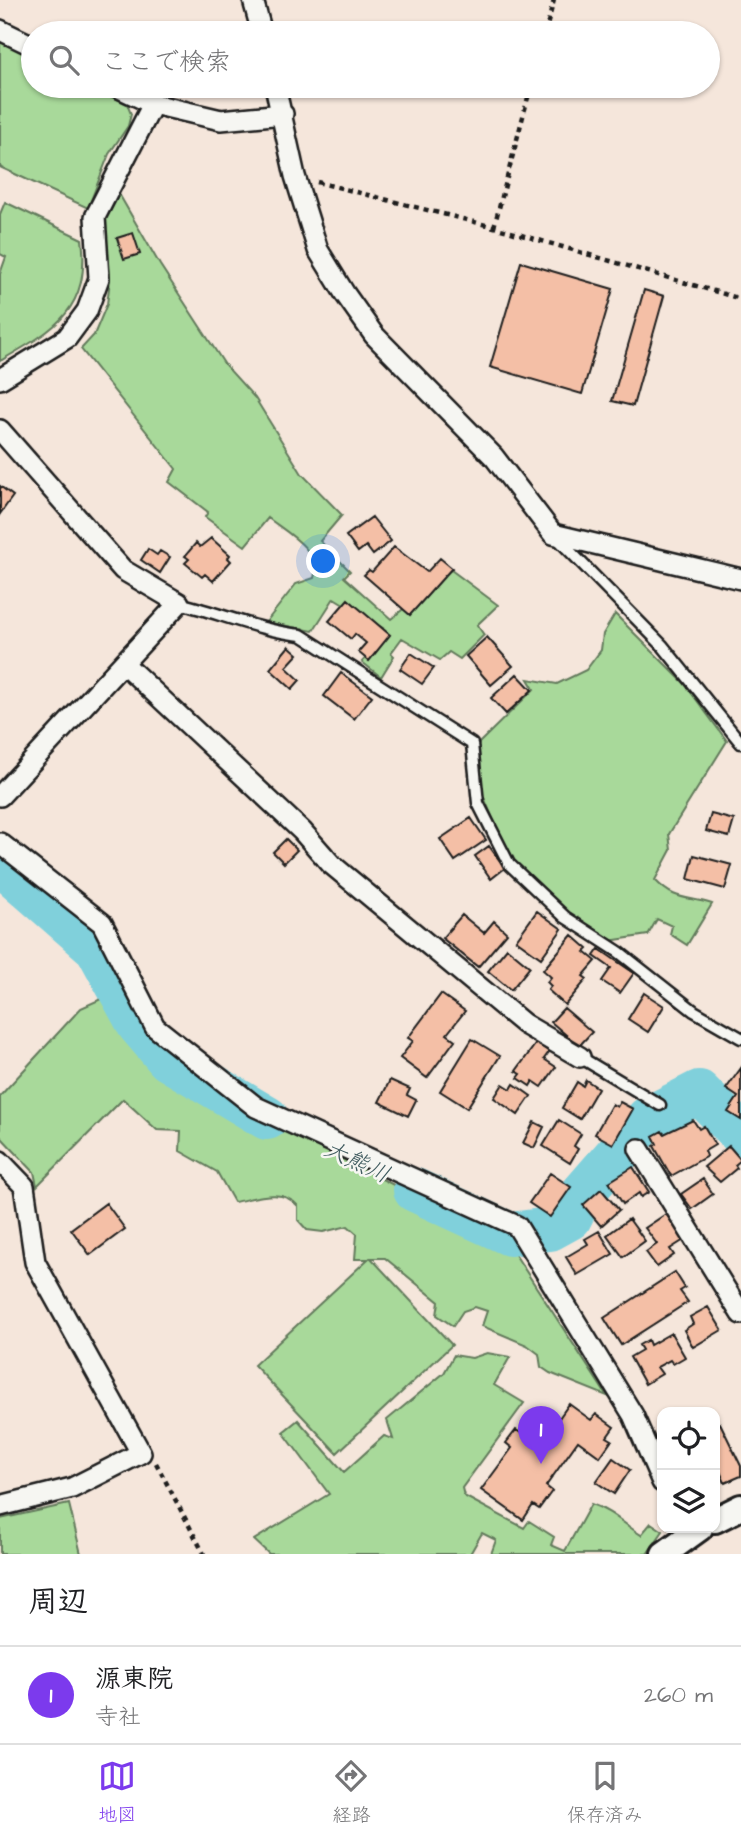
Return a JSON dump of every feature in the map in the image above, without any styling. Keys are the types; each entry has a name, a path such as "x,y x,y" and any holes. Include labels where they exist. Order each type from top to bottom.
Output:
{"street":[{"path":"253,0 259,21"},
{"path":"0,30 21,40"},
{"path":"140,98 153,104 221,120 283,114"},
{"path":"278,98 295,176 318,250 352,305 374,335 494,457 553,534 741,579"},
{"path":"0,379 67,338 87,311 99,278 95,218 153,104"},
{"path":"0,430 123,570 179,603 0,796"},
{"path":"124,664 302,831 331,864 524,1024 580,1058"},
{"path":"0,843 102,923 155,1027 256,1107 517,1226 634,1415 657,1470"},
{"path":"639,1149 741,1314"},
{"path":"0,1161 24,1186 35,1262 141,1452 72,1488 0,1506"},
{"path":"720,1517 741,1507"},
{"path":"664,1554 692,1533"}],"lane":[{"path":"553,534 662,645 741,743"},
{"path":"179,603 249,622 275,633 302,635 472,744 478,803 509,864 565,918 619,952 694,1012 741,1038"},
{"path":"580,1058 660,1105"}],"path":[{"path":"548,21 554,0"},
{"path":"494,227 528,98"},
{"path":"295,176 494,227 741,299"},
{"path":"141,1452 158,1464 204,1554"}],"green space":[{"path":"0,41 21,51 21,98 115,98 127,104 131,114 128,126 109,154 88,208 0,167"},
{"path":"119,194 160,265 225,365 255,398 302,474 342,515 320,541 350,571 344,577 391,619 451,570 498,605 477,625 484,635 460,659 449,652 440,660 402,638 391,653 394,656 381,677 362,662 385,638 380,633 383,628 334,598 313,631 266,622 296,584 314,578 313,559 308,551 268,518 245,546 205,517 208,512 169,482 176,469 81,349 94,335 107,304 110,280 105,221"},
{"path":"5,202 82,239 83,263 81,284 65,315 37,339 0,361 0,274 6,257 0,254 0,214"},
{"path":"615,614 684,683 727,741 669,834 671,850 655,880 675,895 712,904 687,945 670,934 672,926 657,919 648,935 602,942 596,937 599,932 583,922 576,931 559,919 563,911 509,856 482,793 477,745 534,689 528,679 557,684 586,670 601,650 603,634"},
{"path":"112,994 147,1047 187,1081 507,1242 607,1396 550,1373 541,1367 539,1354 527,1345 482,1326 487,1311 475,1307 463,1311 453,1326 437,1315 439,1302 385,1258 371,1258 452,1345 337,1453 254,1365 368,1259 355,1259 357,1234 348,1226 323,1232 307,1230 298,1220 298,1206 292,1200 277,1195 234,1202 217,1172 180,1151 181,1131 157,1130 123,1099 37,1186 34,1172 0,1136 0,1096 81,1008"},
{"path":"487,1353 510,1357 494,1385 524,1403 462,1488 464,1496 524,1528 529,1521 554,1537 551,1545 565,1551 591,1504 641,1535 651,1523 657,1527 657,1533 662,1533 647,1554 491,1554 496,1540 482,1533 470,1554 269,1554 254,1540 329,1494 283,1432 298,1420 344,1472 384,1436 393,1439 387,1420 444,1373 454,1355 472,1358"},
{"path":"69,1504 81,1554 0,1554 0,1519"}],"building":[{"path":"133,233 140,254 124,259 117,238"},
{"path":"521,262 613,289 582,394 490,367"},
{"path":"644,290 664,296 633,406 612,401"},
{"path":"0,486 13,496 0,514"},
{"path":"372,517 391,541 373,555 366,546 358,552 346,536"},
{"path":"211,538 230,555 228,558 231,561 213,581 205,574 202,577 185,563 189,559 185,556 196,543 200,547"},
{"path":"394,547 427,572 440,558 452,568 410,615 364,575 369,570 372,572"},
{"path":"148,549 157,555 160,551 170,557 160,573 141,560"},
{"path":"348,599 390,635 369,661 358,652 366,643 355,634 351,639 329,621"},
{"path":"487,637 513,666 491,685 466,656"},
{"path":"289,646 298,654 286,667 300,680 292,689 270,669"},
{"path":"411,653 434,668 422,684 400,669"},
{"path":"341,673 372,696 354,719 324,696"},
{"path":"517,674 532,690 506,714 491,698"},
{"path":"711,814 734,820 729,837 706,831"},
{"path":"471,818 486,840 455,861 440,839"},
{"path":"286,839 297,850 284,863 273,852"},
{"path":"489,846 505,868 491,879 475,856"},
{"path":"694,855 732,865 725,889 688,879"},
{"path":"537,911 562,929 541,958 516,940"},
{"path":"462,915 484,933 494,921 507,933 478,967 442,938"},
{"path":"572,935 588,949 585,952 596,961 583,976 587,979 565,1005 548,990 551,986 547,982 551,977 543,970"},
{"path":"507,948 530,967 511,990 488,971"},
{"path":"599,949 634,973 620,993 602,981 611,968 594,956"},
{"path":"644,993 664,1006 648,1032 628,1019"},
{"path":"441,994 465,1011 447,1034 455,1040 427,1078 400,1058 413,1041 408,1038"},
{"path":"564,1008 592,1032 579,1046 551,1022"},
{"path":"472,1039 500,1056 467,1108 440,1091"},
{"path":"537,1042 549,1052 544,1059 556,1067 542,1087 533,1081 530,1086 518,1078 521,1074 516,1071"},
{"path":"741,1068 741,1120 728,1112 738,1097 726,1089"},
{"path":"390,1080 410,1089 407,1095 416,1100 408,1116 379,1102"},
{"path":"586,1080 598,1088 580,1119 562,1108 577,1082 583,1086"},
{"path":"503,1084 511,1089 514,1084 531,1096 518,1115 494,1098"},
{"path":"620,1102 633,1109 613,1144 595,1134 612,1104 617,1107"},
{"path":"559,1120 581,1134 574,1146 578,1149 570,1163 543,1146"},
{"path":"693,1120 699,1129 704,1126 715,1145 705,1151 707,1156 671,1176 654,1146 657,1144 653,1136 662,1131 664,1134"},
{"path":"534,1122 544,1127 534,1148 523,1143"},
{"path":"729,1146 741,1160 735,1165 737,1168 720,1182 704,1167"},
{"path":"633,1167 649,1192 641,1197 639,1193 623,1204 609,1182"},
{"path":"550,1173 571,1187 550,1217 529,1203"},
{"path":"703,1179 713,1194 692,1209 681,1194"},
{"path":"601,1189 619,1210 601,1226 583,1205"},
{"path":"106,1203 125,1229 90,1255 71,1229"},
{"path":"666,1214 684,1240 670,1249 674,1255 657,1267 646,1252 657,1244 645,1228"},
{"path":"629,1219 645,1241 623,1257 607,1235"},
{"path":"599,1231 613,1254 577,1275 566,1257 588,1244 585,1239"},
{"path":"675,1272 685,1288 680,1291 688,1302 621,1345 604,1318"},
{"path":"708,1307 722,1330 693,1347 684,1330 693,1324 690,1317"},
{"path":"671,1333 685,1357 673,1364 670,1360 657,1367 662,1374 645,1384 630,1357 642,1350 639,1345 648,1340 650,1345"},
{"path":"569,1404 591,1420 596,1414 614,1427 607,1437 612,1440 600,1457 578,1441 546,1486 552,1491 539,1509 533,1505 523,1520 481,1490 512,1448 506,1443 516,1430 521,1433 539,1409 557,1421"},
{"path":"720,1423 741,1466 741,1476 725,1483 720,1472"},
{"path":"613,1458 630,1470 614,1494 596,1482"}],"waterway":[{"name":"大熊川","path":"0,863 97,948 139,1025 168,1059 267,1118"},
{"name":"大熊川","path":"415,1190 510,1234 550,1229 570,1218 582,1194 648,1118 699,1092 741,1134"}],"place":[{"name":"源東院","path":"541,1464"}]}
